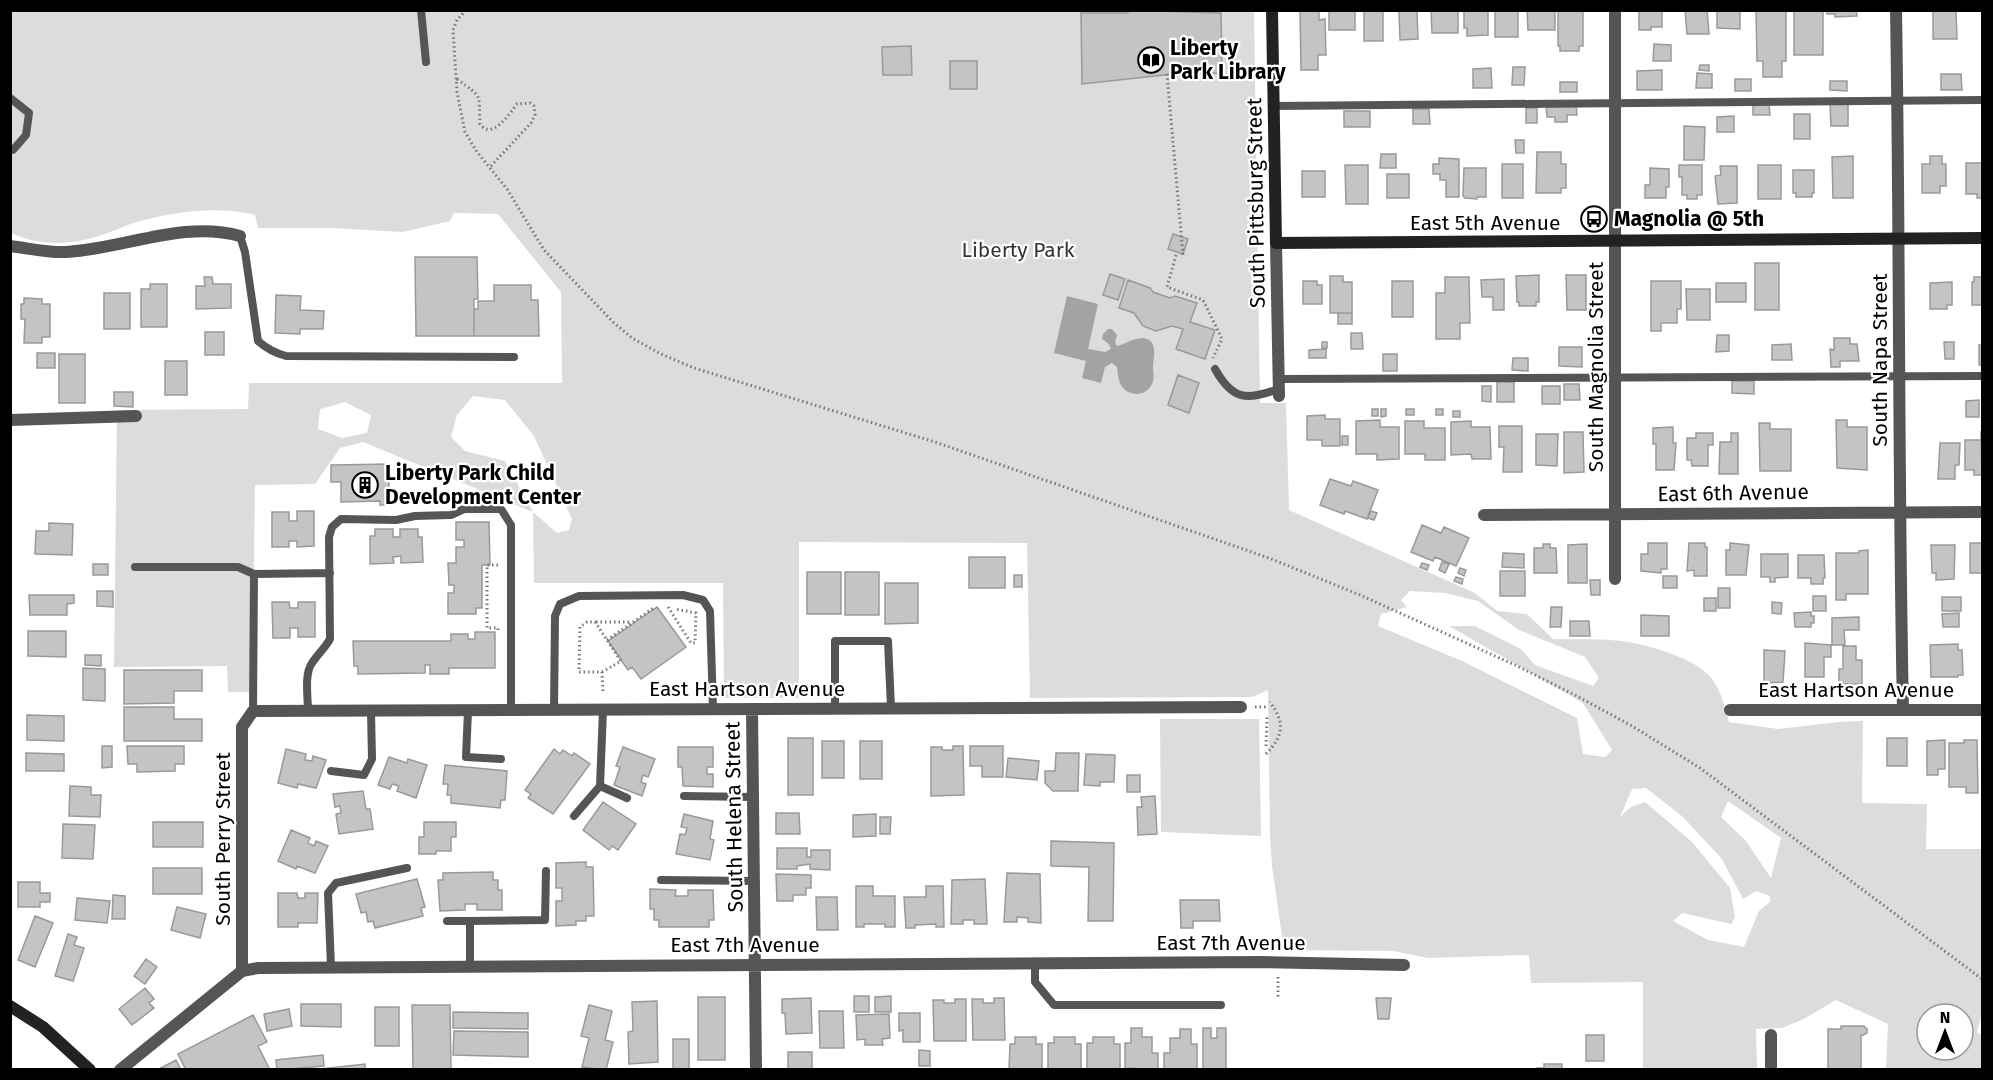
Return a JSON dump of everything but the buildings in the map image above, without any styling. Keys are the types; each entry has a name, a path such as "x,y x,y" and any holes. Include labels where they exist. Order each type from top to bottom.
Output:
{"street":[{"name":"South Pittsburg Street","path":"1272,10 1279,388"},
{"name":"South Magnolia Street","path":"1615,10 1615,579"},
{"name":"South Napa Street","path":"1896,10 1900,376 1899,511 1903,710"},
{"path":"10,246 65,252 183,232 221,231 240,236"},
{"name":"East 5th Avenue","path":"1276,243 1983,238"},
{"path":"10,420 136,417"},
{"name":"East 6th Avenue","path":"1484,514 1983,512"},
{"name":"East Hartson Avenue","path":"253,711 1241,707"},
{"name":"South Helena Street","path":"752,709 756,1070"},
{"name":"East Hartson Avenue","path":"1730,710 1983,710"},
{"name":"South Perry Street","path":"242,971 242,727 253,711"},
{"name":"East 7th Avenue","path":"242,971 258,968 331,967 755,964 1278,962 1404,965"},
{"path":"120,1070 242,971"},
{"path":"10,1006 43,1027 90,1070"},
{"path":"1771,1035 1771,1070"}],"lane":[{"path":"421,10 426,62"},
{"path":"10,98 29,113 27,135 13,150 10,150"},
{"path":"1274,106 1983,100"},
{"path":"240,236 245,252 258,341 275,353 286,356 514,357"},
{"path":"1215,369 1222,382 1236,395 1247,398 1279,388 1616,377 1983,376"},
{"path":"308,711 308,675 311,664 324,650 330,639 329,537 332,527 341,519 396,520 415,516 451,515 464,509 501,509 511,525 511,710"},
{"path":"135,567 238,567 254,574 330,573"},
{"path":"253,711 254,574"},
{"path":"554,710 555,616 560,604 579,596 660,595 683,595 703,600 710,611 713,709"},
{"path":"835,709 835,641 888,641 891,708"},
{"path":"574,816 600,786 603,710"},
{"path":"332,771 364,776 372,759 371,711"},
{"path":"468,711 466,757 501,759"},
{"path":"600,786 627,798"},
{"path":"684,796 753,797"},
{"path":"331,967 328,892 336,883 407,868"},
{"path":"447,921 545,920 546,871"},
{"path":"662,880 754,881"},
{"path":"470,921 470,966"},
{"path":"1035,963 1035,982 1054,1005 1221,1005"}],"path":[{"path":"466,10 457,20 453,30 460,114 465,132 477,153 507,189 544,250 613,322 632,338 694,368 935,442 1269,558 1360,595 1515,665 1632,726 1700,768 1983,979"},
{"path":"1167,74 1183,255"},
{"path":"456,78 478,95 480,124 486,129 492,130 498,127 518,104 530,103 534,106 535,115 531,123 490,167"},
{"path":"1176,255 1167,287 1203,300 1222,339 1213,359 1215,369"},
{"path":"498,564 486,565 486,628 498,628 498,639"},
{"path":"607,640 658,605 668,607 696,613 695,643 691,643 668,607"},
{"path":"595,622 621,661 602,672 579,672 580,627 587,622 595,622 633,622"},
{"path":"602,672 603,692"},
{"path":"1266,754 1281,734 1278,712 1270,702"},
{"path":"1266,746 1267,716"},
{"path":"1278,977 1278,998"}],"green space":[{"name":"Liberty Park","path":"10,11 1254,11 1260,403 1286,403 1289,510 1475,593 1497,611 1527,614 1553,639 1628,642 1661,650 1696,665 1715,684 1729,722 1778,729 1863,721 1862,803 1927,804 1926,849 1982,849 1982,1014 1977,1032 1982,1036 1982,1069 1886,1069 1888,1024 1836,1000 1804,1019 1782,1028 1756,1029 1757,1069 1643,1069 1643,982 1531,983 1529,955 1428,958 1393,951 1284,950 1270,836 1268,690 1252,697 1030,698 1027,543 799,542 799,698 724,698 723,583 534,583 533,512 363,442 340,448 315,484 255,485 252,692 228,692 227,666 114,667 117,410 248,409 249,383 562,383 561,292 498,214 454,213 450,221 403,232 331,228 258,228 255,215 214,210 171,214 129,224 93,238 69,242 34,241 11,233","holes":["473,396 505,400 534,436 572,519 569,530 557,533 533,512 505,461 465,451 451,437 457,415","345,402 371,415 367,433 342,438 318,429 320,409","1410,591 1445,593 1478,601 1519,630 1585,657 1599,678 1593,686 1535,665 1521,649 1475,626 1449,626 1583,703 1612,750 1605,757 1583,754 1577,718 1462,661 1378,626 1381,614 1407,607 1401,600","1646,788 1683,817 1722,859 1743,899 1756,891 1770,896 1770,902 1759,911 1744,947 1708,940 1673,921 1682,913 1731,924 1735,917 1730,888 1692,842 1645,802 1631,807 1620,817 1632,789","1728,801 1781,838 1771,878 1746,841 1721,817"]},
{"path":"1160,719 1259,719 1261,836 1161,832"}],"shaded area":[{"path":"1067,296 1098,304 1088,349 1105,352 1111,349 1109,344 1102,339 1108,329 1112,329 1117,335 1115,342 1117,346 1141,338 1151,342 1154,349 1154,377 1146,391 1137,394 1124,389 1117,367 1112,363 1105,367 1101,383 1082,378 1086,361 1054,353"}],"place":[{"name":"Liberty Park Library","path":"1151,60"},
{"name":"Magnolia @ 5th","path":"1594,219"},
{"name":"Liberty Park Child Development Center","path":"365,485"}]}
